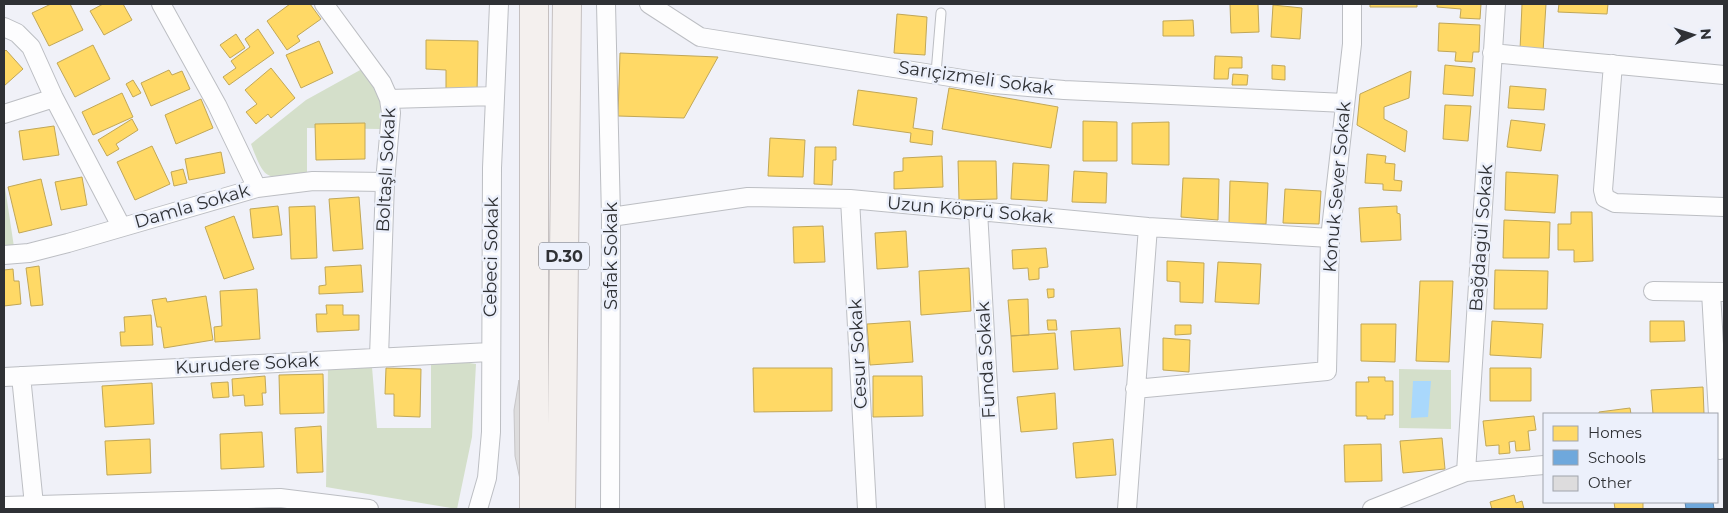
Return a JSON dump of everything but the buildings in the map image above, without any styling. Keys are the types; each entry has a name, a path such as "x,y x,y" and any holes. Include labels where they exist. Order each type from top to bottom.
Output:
{"highway":[{"name":"D.30","path":"534,4 534,509"},
{"name":"D.30","path":"561,509 567,4"}],"street":[{"path":"161,4 213,98 257,188"},
{"name":"Boltaşlı Sokak","path":"324,4 382,83 389,98 390,145 385,182 379,357"},
{"name":"Cebeci Sokak","path":"478,509 487,478 490,455 495,96 500,4"},
{"name":"Safak Sokak","path":"606,4 611,217 610,509"},
{"name":"Sarıçizmeli Sokak","path":"649,4 700,37 936,73 994,84 1064,90 1345,103"},
{"name":"Konuk Sever Sokak","path":"1135,389 1327,370 1330,238 1352,44 1352,4"},
{"name":"Bağdagül Sokak","path":"1466,472 1496,4"},
{"path":"4,27 18,33 31,47 54,98 121,226"},
{"path":"1492,53 1724,75"},
{"path":"1613,64 1603,190 1604,198 1615,203 1724,207"},
{"path":"389,98 495,96"},
{"path":"4,114 54,98"},
{"name":"Damla Sokak","path":"4,255 45,249 257,188 313,181 385,182"},
{"name":"Uzun Köprü Sokak","path":"611,217 748,197 850,199 1148,227 1330,238"},
{"name":"Cesur Sokak","path":"850,199 867,509"},
{"name":"Funda Sokak","path":"978,211 995,509"},
{"path":"1127,509 1148,227"},
{"path":"1653,291 1717,292 1720,450"},
{"name":"Kurudere Sokak","path":"4,377 490,352"},
{"path":"21,376 34,505"},
{"path":"1372,509 1466,472 1543,465"},
{"path":"4,506 280,498 306,505 369,509"}],"lane":[{"path":"936,73 942,14"}],"green space":[{"path":"362,69 374,84 379,96 381,110 380,129 307,128 307,175 275,177 269,176 264,172 251,144 306,100"},
{"path":"4,187 14,247 4,248"},
{"path":"431,357 476,364 472,437 457,509 326,487 328,369 372,367 377,428 431,428"},
{"path":"1399,369 1451,370 1451,429 1399,428"}],"water":[{"path":"1413,381 1431,381 1428,417 1411,418"}]}
